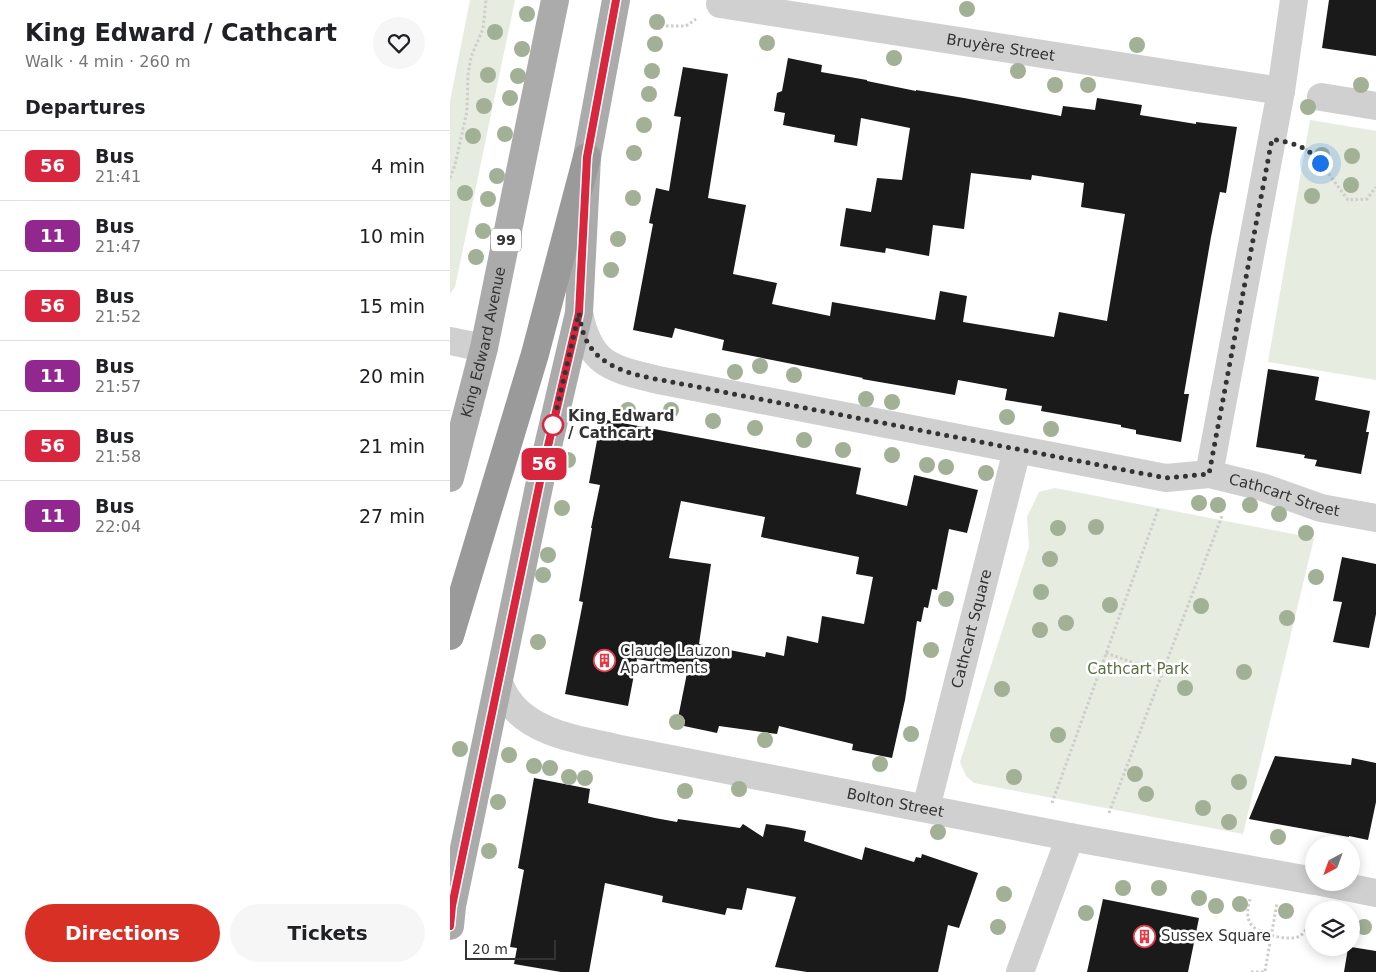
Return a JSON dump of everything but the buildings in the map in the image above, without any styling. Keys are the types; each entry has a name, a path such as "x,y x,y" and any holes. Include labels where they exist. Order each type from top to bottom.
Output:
{"highway":[{"path":"450,636 535,354 587,157"}],"main road":[{"name":"King Edward Avenue","path":"450,478 484,348 555,0"},
{"path":"450,926 452,906 542,472 579,313 587,157 616,0"}],"street":[{"path":"1209,474 1281,91 1294,0"},
{"name":"Bruyère Street","path":"720,4 1281,91"},
{"path":"1321,97 1376,106"},
{"name":"Cathcart Street","path":"579,313 583,333 590,347 601,358 618,370 668,382 1166,478 1209,474 1262,487 1321,508 1376,518"},
{"path":"450,342 484,348"},
{"name":"Cathcart Square","path":"926,808 1018,450"},
{"name":"Bolton Street","path":"499,683 508,701 522,714 557,734 620,749 1070,837 1305,879"},
{"path":"1020,972 1070,837"},
{"path":"1360,890 1376,893"}],"path":[{"path":"450,178 455,165 466,111 471,57 483,28 486,0"},
{"path":"1272,139 1298,144 1314,154 1348,200 1367,199 1376,186"},
{"path":"1052,803 1161,502"},
{"path":"1109,813 1222,516"},
{"path":"1106,653 1162,673"},
{"path":"1251,972 1266,972 1283,875"},
{"path":"1250,896 1248,911 1250,923 1258,932 1290,939 1301,935 1305,929"}],"green space":[{"path":"470,0 515,0 455,287 450,294 450,101"},
{"path":"1310,120 1376,131 1376,380 1268,362"},
{"name":"Cathcart Park","path":"1055,488 1314,538 1243,834 974,783 966,776 960,762 1029,547 1027,517 1039,492"}],"bus line":[{"name":"56","path":"450,926 452,906 542,472 579,313 587,157 616,0"}],"place":[{"name":"King Edward / Cathcart","path":"553,425"},
{"name":"Claude Lauzon Apartments","path":"604,660"},
{"name":"Sussex Square","path":"1145,936"}],"route":[{"path":"553,425 579,313 583,333 590,347 601,358 618,370 658,380 1166,478 1209,474 1272,139 1298,144 1314,154 1320,163"}]}
